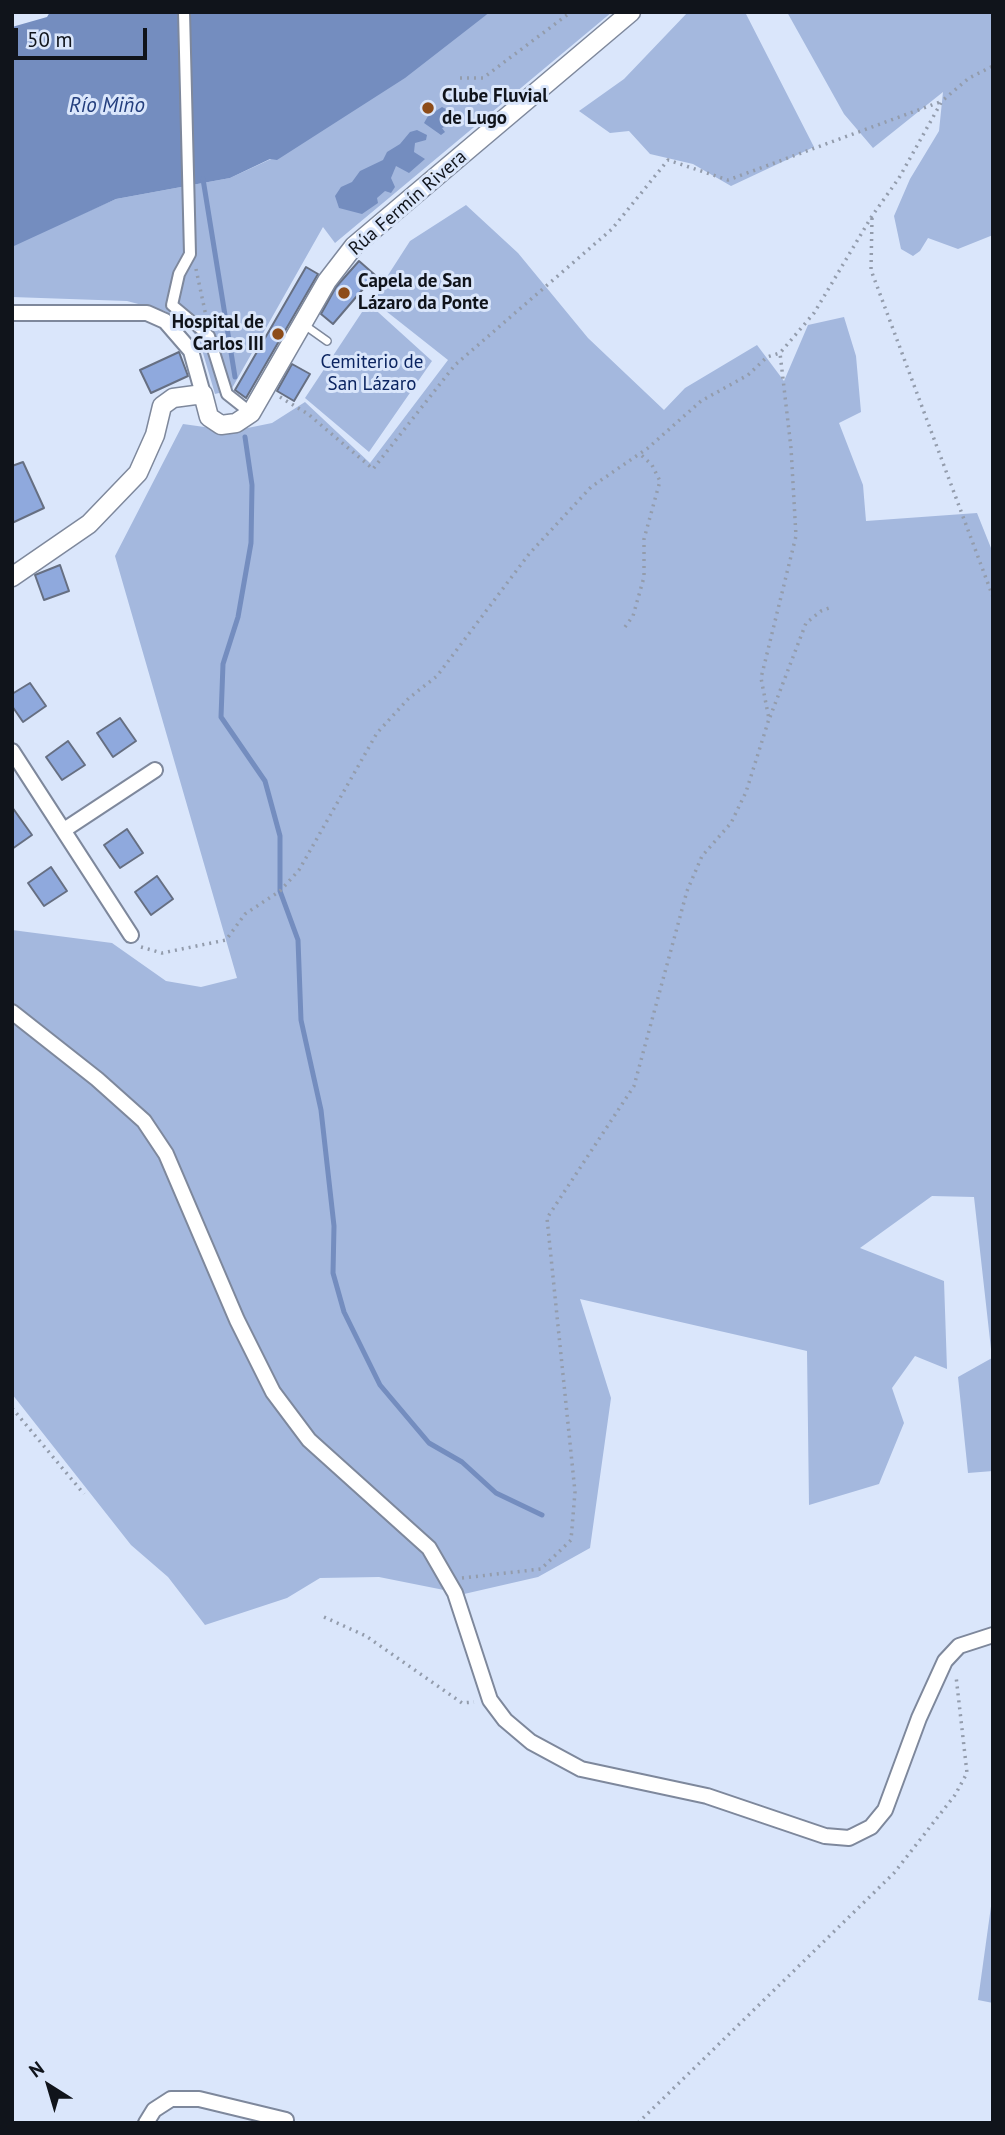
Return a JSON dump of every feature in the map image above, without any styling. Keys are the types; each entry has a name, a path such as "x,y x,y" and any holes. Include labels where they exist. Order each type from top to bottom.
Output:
{"street":[{"path":"12,313 147,313 165,321 191,351 209,417 221,425 236,422 251,413 227,394 209,336 172,305 179,274 190,254 184,12"},
{"name":"Rúa Fermín Rivera","path":"251,413 327,281 354,246 631,12"},
{"path":"12,577 89,524 138,473 155,435 162,406 173,398 203,394"},
{"path":"12,751 131,935"},
{"path":"64,830 155,770"},
{"path":"12,1012 144,1121 166,1154 237,1320 273,1392 309,1440 429,1548 455,1593 490,1700 505,1720 531,1742 581,1769 707,1796 825,1836 849,1838 871,1827 886,1810 919,1718 945,1661 959,1646 993,1635"},
{"path":"146,2123 154,2109 171,2099 199,2099 286,2120"}],"lane":[{"path":"303,323 327,341"}],"path":[{"path":"460,78 482,78 571,12"},
{"path":"267,388 309,414 373,469 455,365 612,229 668,160 727,180 942,101 969,78 993,66"},
{"path":"131,935 138,946 162,953 226,940 245,914 280,891 299,870 377,733 409,698 437,676 529,554 573,506 591,487 639,453 701,401 748,375 767,357 780,353 814,313 872,216 900,178 942,101"},
{"path":"872,216 871,270 993,597"},
{"path":"190,254 201,291 209,336"},
{"path":"769,719 761,678 796,536 791,448 780,353"},
{"path":"625,627 633,616 644,577 644,539 660,481 652,465 639,453"},
{"path":"447,1579 541,1569 571,1540 575,1492 547,1217 634,1086 687,891 702,856 731,823 746,792 769,719 806,623 821,611 832,607"},
{"path":"12,1408 84,1494"},
{"path":"324,1617 366,1636 462,1703 490,1700"},
{"path":"638,2123 894,1872 956,1795 967,1773 960,1696 952,1654"}],"green space":[{"path":"490,12 612,12 335,243 323,227 231,390 215,394 200,343 190,327 165,311 127,301 12,297 12,245 116,199 230,178 271,159"},
{"path":"688,12 745,12 814,147 731,186 693,164 650,154 629,131 610,133 579,111 624,79"},
{"path":"787,12 993,12 993,235 958,249 928,238 920,251 913,256 901,249 894,216 910,179 939,131 943,92 873,148 844,114"},
{"path":"466,205 518,253 588,338 664,410 685,388 757,345 784,381 808,325 844,317 856,356 861,412 839,423 863,485 866,521 977,513 993,553 993,1471 968,1473 958,1377 992,1358 974,1197 932,1196 860,1248 944,1281 947,1369 915,1356 892,1388 904,1423 879,1484 809,1505 807,1351 580,1299 611,1398 590,1548 538,1577 464,1594 379,1577 320,1578 287,1598 205,1625 168,1577 131,1545 12,1394 12,930 112,943 166,981 201,987 237,978 115,556 183,424 233,431 272,423 305,402 370,463 448,360 372,300 410,241"},
{"name":"Cemiterio de San Lázaro","path":"368,303 432,361 369,452 305,398"},
{"path":"993,1892 993,2003 978,2000"}],"water":[{"name":"Río Miño","path":"50,12 490,12 405,78 277,160 270,159 230,178 116,199 14,246 12,27 47,17"},
{"path":"442,107 452,112 457,122 442,128 445,132 441,135 424,123 428,116"},
{"path":"417,130 427,135 426,140 415,143 414,152 425,159 409,173 396,166 391,178 395,187 391,193 385,191 377,198 378,203 362,214 339,208 335,196 341,187 352,182 360,171 383,160 387,152 400,144 410,132"}],"building":[{"name":"Capela de San Lázaro da Ponte","path":"359,261 375,275 333,324 321,314 336,287"},
{"name":"Hospital de Carlos III","path":"306,267 318,274 246,398 235,390"},
{"path":"179,352 188,376 151,393 140,370"},
{"path":"292,364 310,374 294,401 277,391"},
{"path":"23,462 44,508 12,523 12,466"},
{"path":"60,565 69,591 44,600 35,575"},
{"path":"30,683 46,706 23,722 12,706 12,694"},
{"path":"120,718 136,741 113,757 97,733"},
{"path":"68,741 85,765 62,780 46,757"},
{"path":"12,807 32,835 12,849"},
{"path":"127,829 143,853 120,868 104,845"},
{"path":"51,867 67,891 44,906 28,883"},
{"path":"157,876 173,899 151,915 135,892"}],"waterway":[{"path":"203,179 235,377"},
{"path":"245,437 252,485 251,543 238,617 223,664 221,717 265,781 280,836 280,891 298,940 301,1020 321,1110 334,1226 333,1273 344,1312 380,1385 429,1443 462,1462 496,1493 542,1515"}],"place":[{"name":"Clube Fluvial de Lugo","path":"428,108"},
{"name":"Capela de San Lázaro da Ponte","path":"344,293"},
{"name":"Hospital de Carlos III","path":"278,334"}]}
